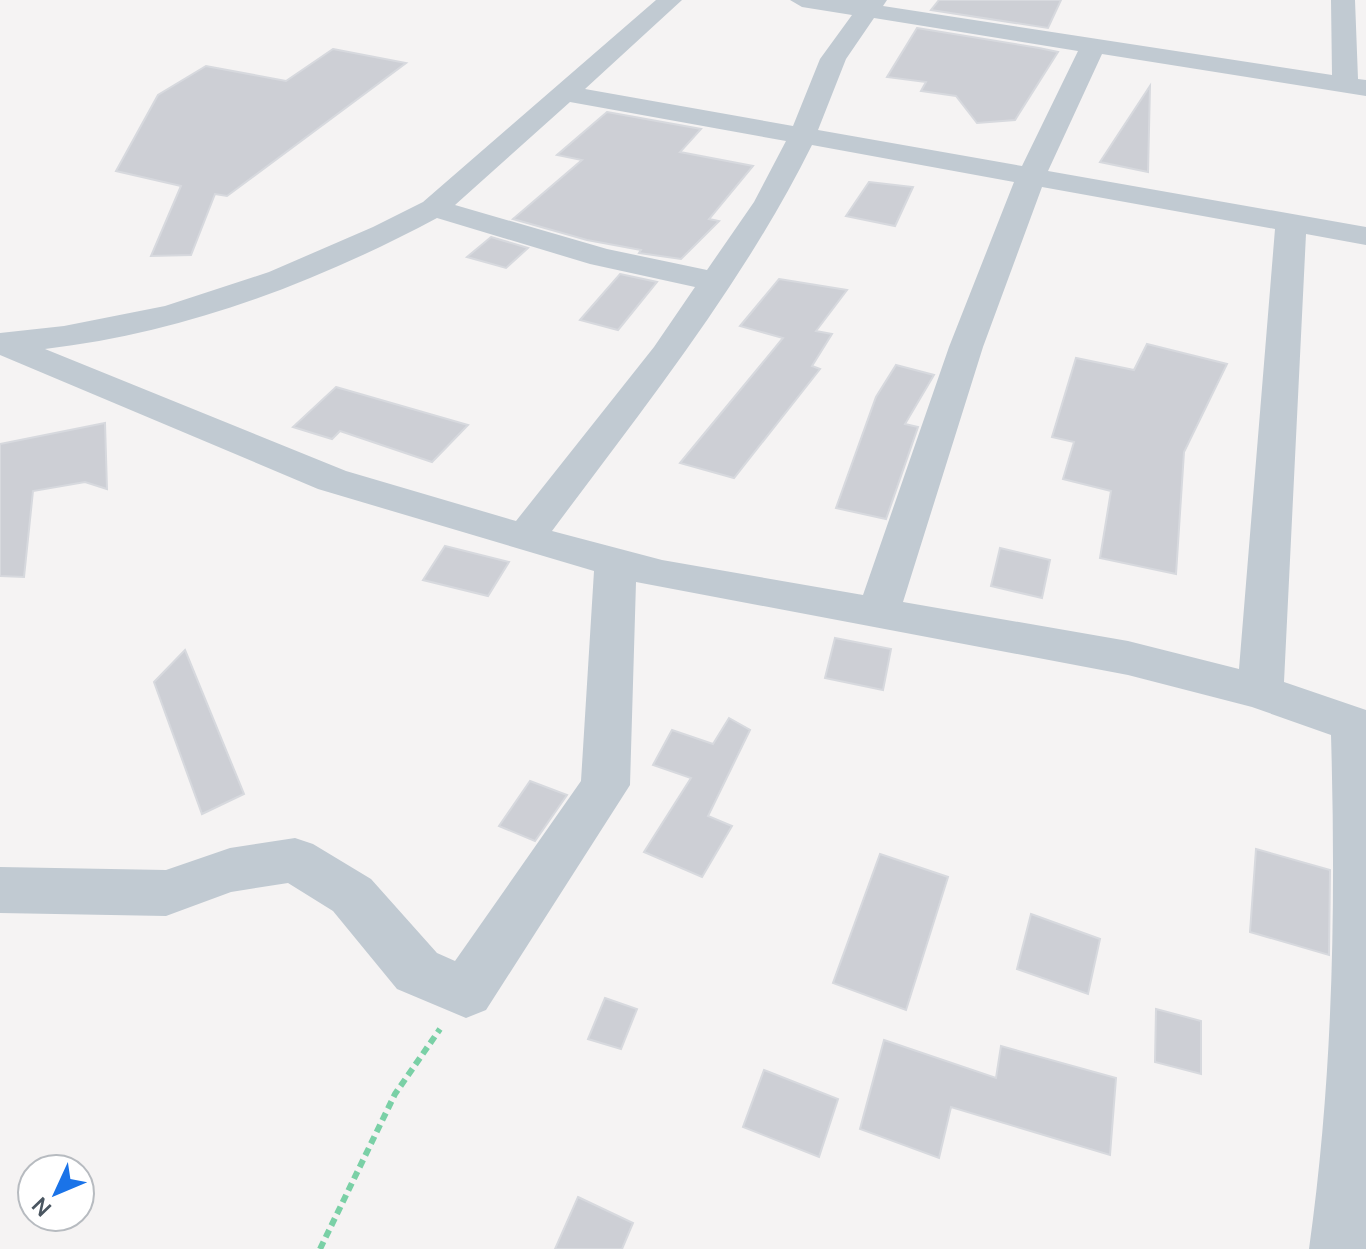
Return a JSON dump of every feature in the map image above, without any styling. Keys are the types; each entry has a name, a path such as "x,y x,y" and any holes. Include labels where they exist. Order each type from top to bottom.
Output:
{"street":[{"path":"0,343 72,338 191,310 311,270 434,208 670,0"},
{"path":"802,0 871,5 1093,46 1356,86 1343,0"},
{"path":"525,537 666,354 769,202 802,137 833,59 871,5"},
{"path":"878,614 966,347 1031,177 1093,46"},
{"path":"564,93 1366,236"},
{"path":"434,208 601,257 715,281"},
{"path":"1260,692 1291,223"},
{"path":"0,343 332,480 525,537 693,581 1128,658 1260,692 1360,727 1364,1044 1353,1188 1341,1249"},
{"path":"0,890 166,893 230,870 295,860 352,895 417,971 466,992 605,785 616,562"}],"path":[{"path":"320,1249 395,1094 466,992"}],"building":[{"path":"939,0 1061,0 1048,28 931,10"},
{"path":"917,28 1058,52 1015,120 977,123 956,96 921,91 926,82 887,77"},
{"path":"333,49 406,63 227,196 215,194 191,255 151,256 181,186 116,171 158,95 206,66 286,81"},
{"path":"1150,86 1148,172 1100,162"},
{"path":"607,112 701,129 680,152 753,166 709,219 719,221 681,259 639,253 641,250 587,240 513,219 582,160 557,155"},
{"path":"869,182 913,187 895,226 846,216"},
{"path":"491,237 528,248 506,268 467,257"},
{"path":"620,274 657,282 618,330 580,320"},
{"path":"779,279 847,290 816,331 832,334 812,366 820,369 734,478 680,463 783,338 740,326"},
{"path":"1147,344 1227,364 1184,452 1176,574 1100,558 1111,491 1063,479 1074,442 1052,437 1076,358 1134,370"},
{"path":"896,365 934,375 905,424 918,427 886,519 836,508 876,397"},
{"path":"336,387 468,425 432,462 340,431 332,439 293,427"},
{"path":"105,423 107,489 85,482 33,491 24,577 0,576 0,444"},
{"path":"445,546 509,562 488,596 423,580"},
{"path":"1000,548 1050,560 1042,598 991,586"},
{"path":"835,638 891,649 883,690 825,678"},
{"path":"185,650 244,794 202,814 154,682"},
{"path":"729,718 750,730 708,816 732,826 702,877 644,852 691,778 653,765 672,730 713,744"},
{"path":"530,781 567,795 535,841 499,826"},
{"path":"1256,849 1330,870 1329,955 1250,932"},
{"path":"880,854 948,877 906,1010 833,983"},
{"path":"1031,914 1100,939 1088,994 1017,969"},
{"path":"605,998 637,1009 621,1049 588,1039"},
{"path":"1156,1009 1201,1021 1201,1074 1155,1062"},
{"path":"884,1040 996,1078 1001,1046 1116,1078 1110,1155 951,1107 939,1158 860,1129"},
{"path":"764,1070 838,1099 819,1157 743,1127"},
{"path":"578,1197 633,1223 622,1249 555,1249"}]}
